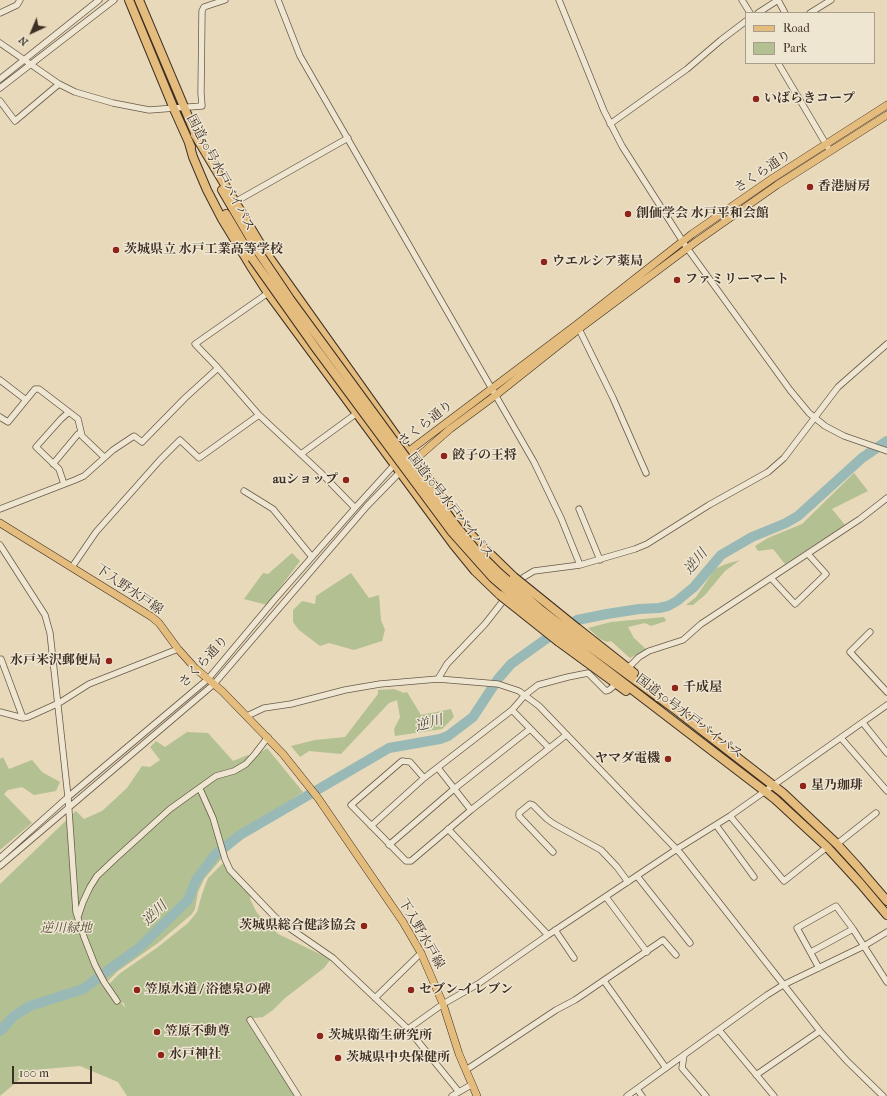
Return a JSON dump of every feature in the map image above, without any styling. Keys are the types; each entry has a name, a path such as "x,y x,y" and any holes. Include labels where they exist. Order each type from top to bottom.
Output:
{"highway":[{"name":"国道50号水戸バイパス","path":"130,0 189,143 226,214 255,255 310,340 452,532 493,578 531,611 676,710 783,793 837,844 887,901"},
{"name":"国道50号水戸バイパス","path":"139,0 195,135 255,255"},
{"path":"195,135 264,250 296,297 464,527 616,684 655,711 672,719"},
{"path":"189,143 193,157 207,190 222,219 268,293 453,544 475,571 500,595 628,668 667,700 676,710"},
{"name":"国道50号水戸バイパス","path":"568,635 672,719 766,791 795,816 827,847 887,915"}],"main road":[{"name":"さくら通り","path":"400,472 450,429 496,395 579,329 687,248 887,105"},
{"name":"さくら通り","path":"395,464 408,452 576,325 683,241 773,178 887,114"},
{"name":"下入野水戸線","path":"0,523 152,617 195,668 211,681 284,754 318,798 403,922 421,953 443,1004 471,1085 477,1096"}],"street":[{"path":"0,13 17,5 20,0"},
{"path":"0,79 99,0"},
{"path":"0,88 114,0"},
{"path":"0,43 59,84 75,92 113,103 149,110 202,106 202,11 204,7 225,0"},
{"path":"278,0 297,48 534,462 561,518 580,565"},
{"path":"559,0 610,124 622,146 687,248 790,390 814,418 835,431 886,451"},
{"path":"742,0 749,12"},
{"path":"760,12 778,0 784,12"},
{"path":"812,12 831,0"},
{"path":"610,124 687,69 721,40 745,23"},
{"path":"779,64 828,148"},
{"path":"0,101 15,121 59,84"},
{"path":"235,202 348,138"},
{"path":"268,293 195,344 259,415 301,454 355,508"},
{"path":"579,329 613,398 646,473"},
{"path":"438,679 448,664 485,624 524,577 534,571 580,565 600,560 622,554 647,544 709,505 768,472 784,458 833,392 845,379 887,344"},
{"path":"0,509 84,476 104,457 134,436 142,442 185,398 218,368"},
{"path":"1,382 26,400"},
{"path":"0,417 8,422 36,389 38,389 78,418 82,436 104,457"},
{"path":"64,484 59,470 36,447 69,412"},
{"path":"301,454 357,413"},
{"path":"72,567 96,532 160,460 180,440 199,458 259,415"},
{"path":"53,464 78,434 81,433"},
{"name":"さくら通り","path":"0,858 68,797 211,681 312,557 395,464"},
{"name":"さくら通り","path":"0,866 69,808 211,681 367,506 400,472"},
{"path":"244,491 273,509 312,557"},
{"path":"628,668 639,657 683,640 701,624 860,519 887,498"},
{"path":"579,508 600,560"},
{"path":"0,545 45,615 50,633 59,703 68,797 76,912 97,969 117,1001"},
{"path":"771,578 795,604 826,574 808,554"},
{"path":"870,632 850,652 887,692"},
{"path":"0,712 22,718 35,714 59,703 89,684 178,649"},
{"path":"1,659 22,718"},
{"path":"371,826 424,778 512,710 525,695 538,685 588,673 606,691 610,690 616,684"},
{"path":"247,716 264,708 291,704 346,690 380,684 438,679 487,682 504,685 525,695 539,706 677,850 820,1031 847,1062 883,1096"},
{"path":"408,1029 414,1023 478,984 555,930 730,816 887,705"},
{"path":"512,710 549,748"},
{"path":"863,723 887,753"},
{"path":"390,844 454,789 530,729"},
{"path":"424,778 410,762 402,761 351,805 406,861 411,861 471,810 566,735"},
{"path":"78,917 82,902 97,876 161,816 216,776 234,771 246,764 268,737"},
{"path":"841,738 887,791"},
{"path":"438,768 471,810"},
{"path":"200,789 213,818 230,870 276,917 285,925 333,958 408,1029 459,1092"},
{"path":"553,852 519,816 519,812 530,804 554,824 601,850 617,867 628,882"},
{"path":"837,844 876,814"},
{"path":"730,816 784,881 827,847"},
{"path":"716,825 754,877"},
{"path":"448,829 548,935"},
{"path":"637,876 690,943"},
{"path":"606,897 646,952"},
{"path":"819,968 797,928 836,906 853,929 887,982"},
{"path":"811,952 853,929"},
{"path":"555,930 574,958"},
{"path":"627,1096 767,994 864,946 887,932"},
{"path":"466,1070 556,1010 575,1000 604,981 663,940 676,955"},
{"path":"375,998 421,953"},
{"path":"604,981 666,1068"},
{"path":"250,1020 298,1096"},
{"path":"719,1030 774,1096"},
{"path":"756,1075 820,1031"},
{"path":"684,1055 682,1068 706,1096"},
{"path":"452,1096 471,1085"},
{"path":"637,1089 642,1096"}],"green space":[{"path":"854,473 868,491 832,509 845,525 785,564 773,549 758,551 755,546 768,538 802,524"},
{"path":"292,553 300,561 267,605 244,599 263,573 268,574"},
{"path":"740,560 725,571 705,595 693,605 686,605 696,597 715,569"},
{"path":"351,573 369,598 379,595 381,620 385,630 382,641 354,650 329,643 320,646 299,630 293,622 293,610 302,601 315,604 316,596"},
{"path":"664,617 666,621 651,626 645,623 628,627 634,638 647,650 630,658 611,641 607,642 600,639 588,628 611,622"},
{"path":"394,689 404,693 407,692 421,715 451,709 454,717 442,729 395,736 394,729 400,717 397,700 389,703 341,754 309,751 300,757 291,746 315,740 345,737 378,694 378,690"},
{"name":"逆川緑地","path":"187,732 208,733 233,761 248,755 252,758 267,748 303,792 219,846 222,858 204,879 198,892 195,909 192,914 158,943 118,971 107,982 125,1008 124,1003 121,1002 109,984 119,974 158,947 188,923 197,912 208,878 222,864 224,864 228,872 251,894 250,899 257,913 278,934 330,960 324,968 285,998 273,1010 263,1017 248,1019 295,1096 127,1096 118,1082 80,1066 33,1070 0,1096 0,884 76,811 84,819 102,811 127,788 142,766 150,767 160,760 150,747 156,741 165,747"},
{"path":"3,757 9,769 32,760 42,772 60,782 56,791 34,795 22,787 8,790 4,794 32,823 0,850 0,759"}],"waterway":[{"name":"逆川","path":"0,1031 14,1016 30,1006 83,989 140,947 188,900 196,880 215,855 240,835 389,748 440,739 448,736 473,717 498,679 511,664 546,639 577,620 639,609 659,608 668,606 677,601 694,587 721,555 752,537 786,523 798,516 862,458 887,441"}],"place":[{"name":"いばらきコープ","path":"756,99"},
{"name":"香港厨房","path":"810,187"},
{"name":"創価学会 水戸平和会館","path":"628,214"},
{"name":"茨城県立 水戸工業高等学校","path":"116,250"},
{"name":"ウエルシア薬局","path":"544,262"},
{"name":"ファミリーマート","path":"677,280"},
{"name":"餃子の王将","path":"444,456"},
{"name":"auショップ","path":"346,480"},
{"name":"水戸米沢郵便局","path":"109,661"},
{"name":"千成屋","path":"675,688"},
{"name":"ヤマダ電機","path":"668,759"},
{"name":"星乃珈琲","path":"803,786"},
{"name":"茨城県総合健診協会","path":"364,926"},
{"name":"笠原水道 / 浴徳泉の碑","path":"137,990"},
{"name":"セブン-イレブン","path":"411,990"},
{"name":"笠原不動尊","path":"157,1032"},
{"name":"茨城県衛生研究所","path":"320,1036"},
{"name":"水戸神社","path":"161,1055"},
{"name":"茨城県中央保健所","path":"338,1058"}]}
